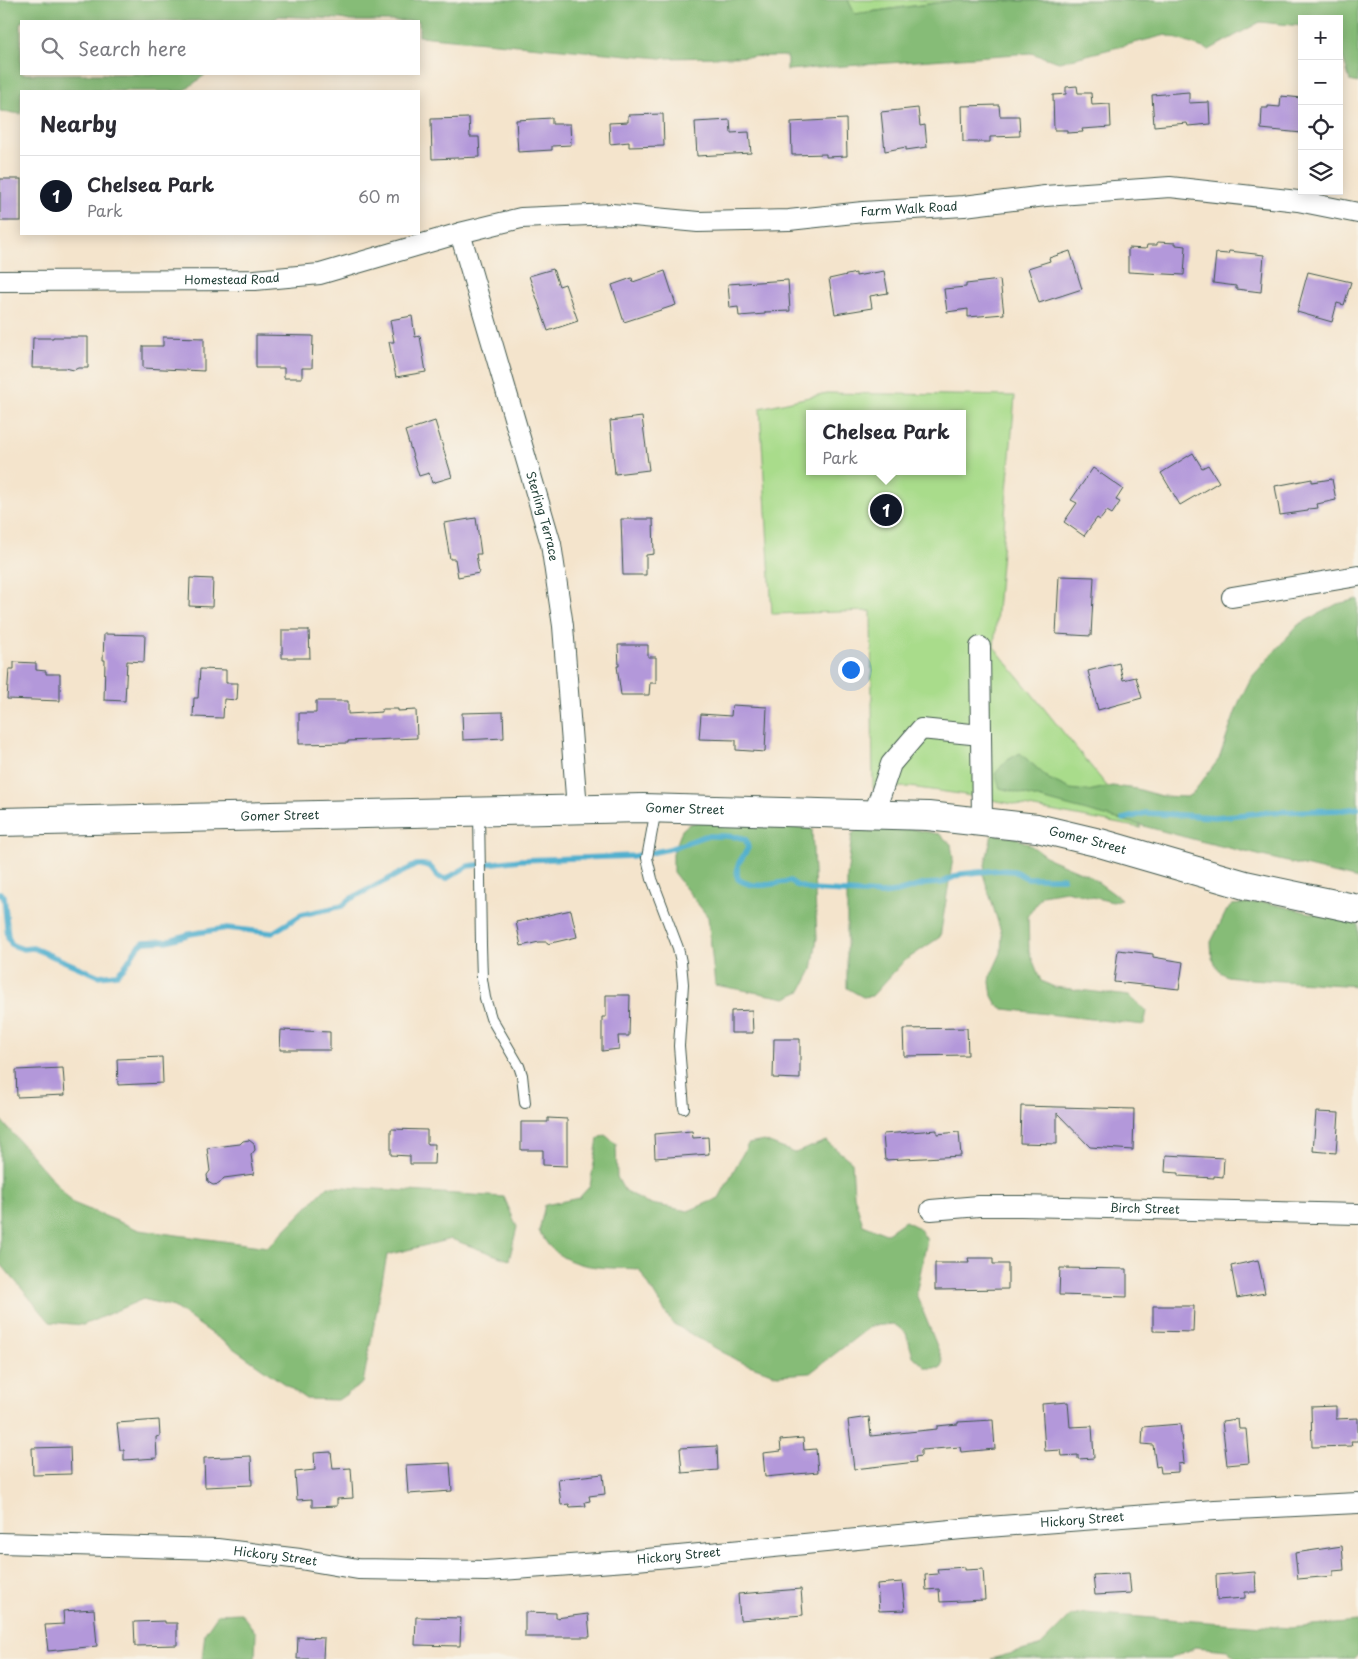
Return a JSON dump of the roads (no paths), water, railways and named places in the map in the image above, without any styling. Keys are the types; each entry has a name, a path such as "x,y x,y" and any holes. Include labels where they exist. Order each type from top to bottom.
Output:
{"street":[{"name":"Farm Walk Road","path":"460,233 521,218 612,214 698,222 788,220 863,212 964,206 1045,196 1170,188 1298,201 1358,212"},
{"name":"Homestead Road","path":"0,281 255,280 320,274 460,233"},
{"name":"Sterling Terrace","path":"460,233 551,544 563,626 577,809"},
{"path":"1232,597 1358,576"},
{"path":"980,647 982,822"},
{"path":"874,814 891,764 921,729 981,735"},
{"name":"Gomer Street","path":"0,822 656,808 928,816 1037,828 1100,843 1245,885 1358,909"},
{"name":"Birch Street","path":"931,1210 979,1206 1021,1206 1358,1214"},
{"name":"Hickory Street","path":"0,1543 218,1549 300,1559 358,1569 486,1570 626,1561 971,1529 1215,1510 1358,1503"}],"lane":[{"path":"656,808 647,858 652,880 678,948 684,984 679,1046 684,1108"},
{"path":"479,811 482,979 485,998 491,1018 519,1066 525,1102"}],"waterway":[{"path":"1123,819 1146,813 1215,817 1358,808"},
{"path":"0,893 4,896 8,937 12,945 23,949 33,948 99,976 117,974 126,965 136,949 144,942 167,941 190,934 227,928 272,933 301,915 342,906 350,899 416,865 430,866 438,877 446,879 468,866 520,860 635,856 669,849 705,836 724,836 739,837 746,840 748,848 739,862 737,870 738,879 757,885 770,885 790,881 811,890 881,894 897,892 925,884 941,883 961,874 998,870 1014,871 1027,878 1063,878"}],"place":[{"name":"Chelsea Park","path":"886,510"}]}
